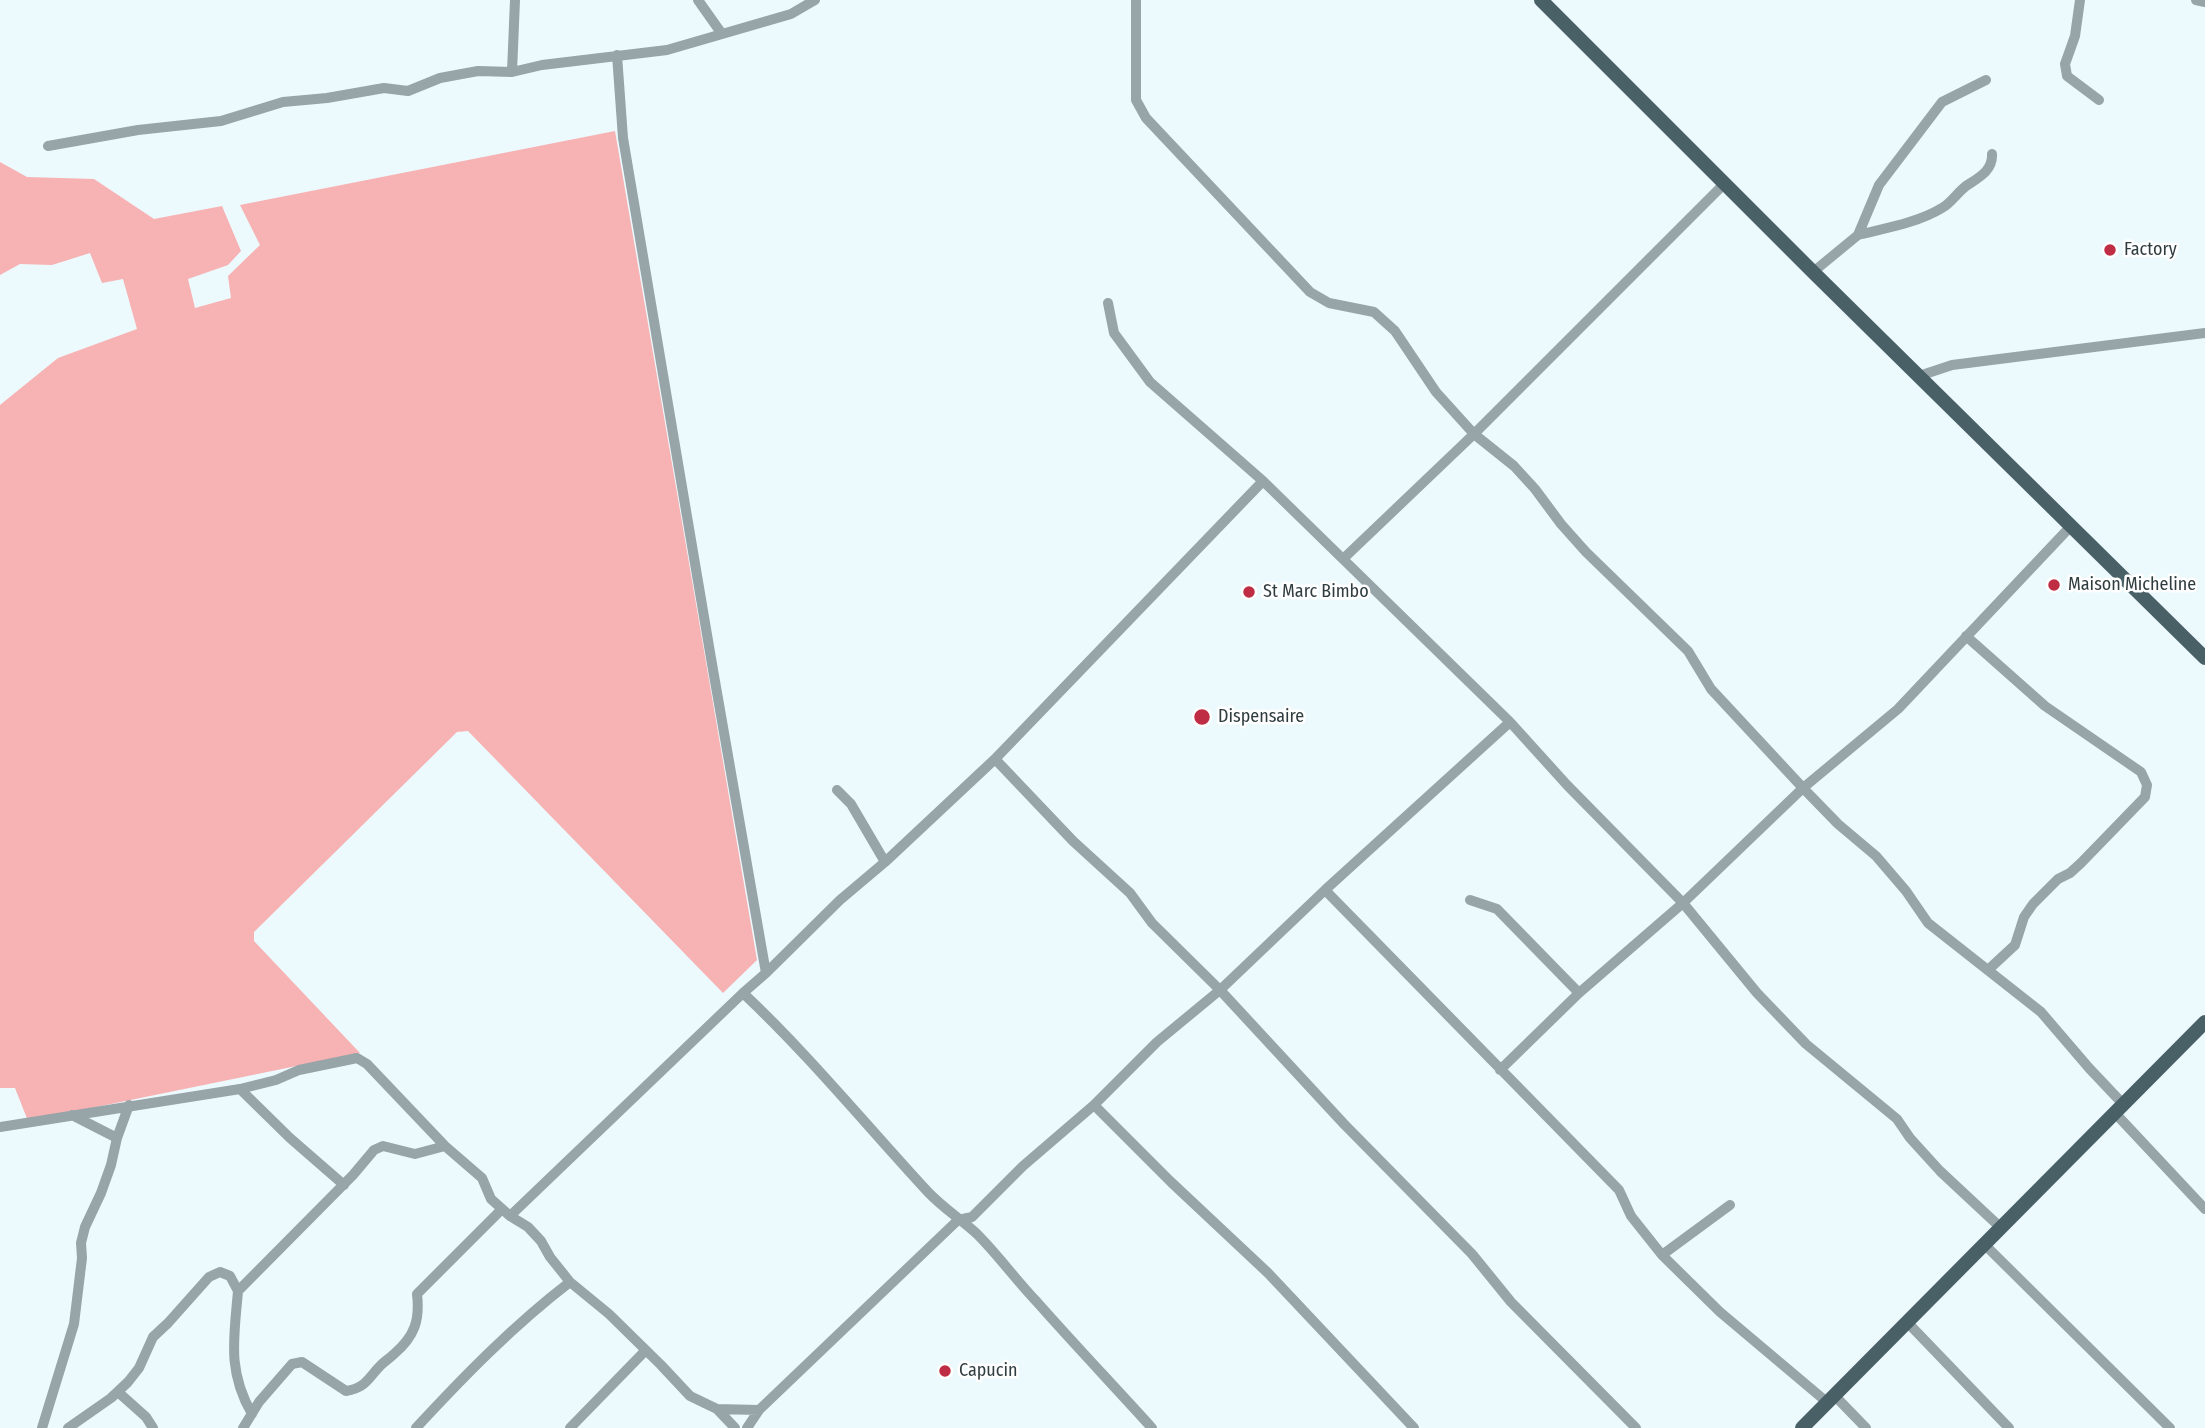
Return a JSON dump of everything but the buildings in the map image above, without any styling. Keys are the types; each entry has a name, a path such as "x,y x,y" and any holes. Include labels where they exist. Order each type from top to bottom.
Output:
{"main road":[{"path":"1541,0 2205,658"},
{"path":"1802,1428 2205,1022"}],"street":[{"path":"512,72 515,0"},
{"path":"698,0 722,34"},
{"path":"48,146 138,130 221,121 283,102 384,88 408,91 440,78 478,71 512,72 542,65 667,50 791,14 814,0"},
{"path":"1136,0 1136,100 1146,118 1310,292 1329,303 1374,312 1395,331 1436,392 1474,433 1514,466 1586,552 1688,651 1711,689 1838,824 1876,856 1906,891 1928,923 2040,1012 2205,1209"},
{"path":"2080,0 2075,36 2065,64 2067,76 2099,100"},
{"path":"2196,0 2205,2"},
{"path":"617,55 623,138 766,973"},
{"path":"1858,235 1879,185 1942,102 1986,80"},
{"path":"620,156 623,138"},
{"path":"1813,272 1858,235 1901,225 1943,208 1964,188 1982,177 1993,160 1992,154"},
{"path":"1343,559 1725,183"},
{"path":"1108,303 1114,333 1150,382 1263,481 1510,722 1567,785 1683,903 1757,993 1806,1044 1897,1119 1940,1171 2000,1227"},
{"path":"1919,376 1952,365 2205,333"},
{"path":"243,1428 259,1402 292,1364 302,1363 346,1391 357,1390 367,1382 410,1338 419,1315 417,1294 995,759 1263,481"},
{"path":"1500,1070 1578,993 1683,903 1803,788 1898,709 2071,526"},
{"path":"1966,636 2045,706 2141,772 2147,785 2145,797 2135,808 2081,863 2058,879 2034,904 2024,917 2014,945 1988,970"},
{"path":"747,1428 760,1410 958,1220 972,1217 1023,1166 1094,1105 1157,1042 1220,989 1510,722"},
{"path":"995,759 1073,841 1130,893 1152,923 1220,989 1345,1124 1472,1254 1511,1302 1636,1428"},
{"path":"836,790 851,804 885,862"},
{"path":"1325,890 1619,1190 1631,1216 1662,1255 1720,1312 1866,1428"},
{"path":"1470,900 1497,909 1578,993"},
{"path":"743,993 780,1027 930,1194 975,1232 1152,1428"},
{"path":"0,1127 240,1089 276,1080 299,1070 356,1058 367,1064 444,1146 482,1178 491,1199 528,1227 570,1282 609,1314 690,1396 717,1409 735,1428"},
{"path":"240,1089 344,1185"},
{"path":"42,1428 74,1324 82,1258 81,1243 85,1227 108,1174 129,1105"},
{"path":"1094,1105 1268,1273 1414,1428"},
{"path":"72,1115 117,1138"},
{"path":"239,1291 344,1185 374,1150 383,1146 415,1154 444,1146"},
{"path":"1662,1255 1730,1205"},
{"path":"1984,1244 2170,1428"},
{"path":"68,1428 118,1392 139,1368 153,1337 209,1277 220,1272 230,1276 239,1291 234,1364 244,1400 252,1414"},
{"path":"416,1428 501,1340 570,1282"},
{"path":"1908,1323 2009,1428"},
{"path":"570,1428 645,1351"},
{"path":"118,1392 146,1417 153,1428"},
{"path":"717,1409 760,1410"}],"shaded area":[{"path":"615,131 757,960 723,993 468,731 457,732 254,932 254,941 360,1053 28,1121 15,1088 0,1088 0,405 58,358 137,329 123,279 102,283 90,253 52,265 20,264 0,275 0,162 27,177 94,179 154,219 222,206 241,251 228,265 188,279 195,308 231,298 228,276 260,245 240,205"}],"place":[{"name":"Factory","path":"2110,250"},
{"name":"Maison Micheline","path":"2054,585"},
{"name":"St Marc Bimbo","path":"1249,592"},
{"name":"Dispensaire","path":"1202,717"},
{"name":"Capucin","path":"945,1371"}]}
